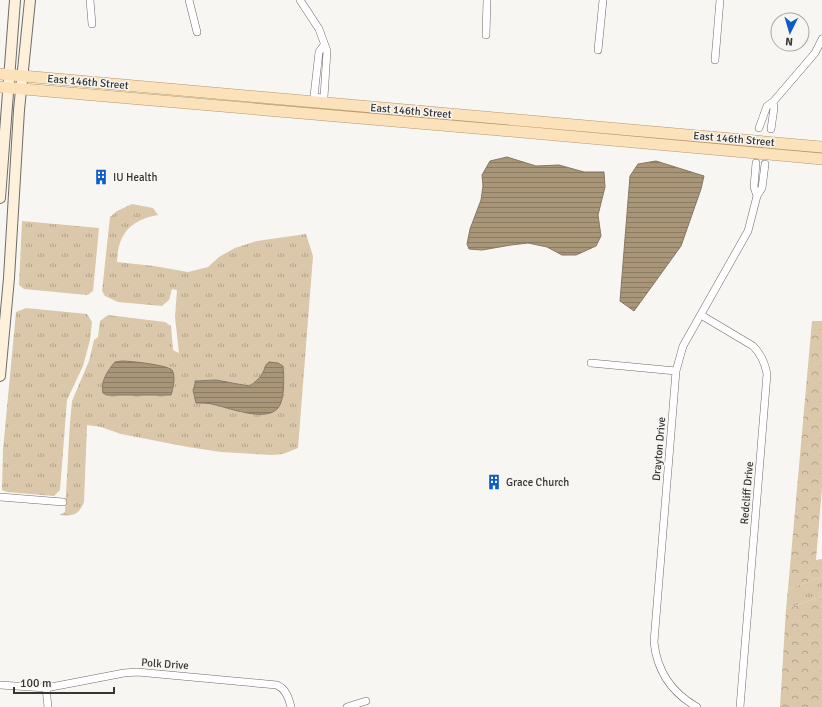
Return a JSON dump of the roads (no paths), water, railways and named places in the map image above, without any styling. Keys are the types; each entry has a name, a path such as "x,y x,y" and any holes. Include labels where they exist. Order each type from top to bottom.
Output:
{"main road":[{"path":"0,198 4,74 15,0"},
{"path":"0,376 30,0"},
{"name":"East 146th Street","path":"4,74 319,100 822,147"},
{"name":"East 146th Street","path":"4,88 318,114 822,159"}],"street":[{"path":"90,0 92,24"},
{"path":"189,0 197,32"},
{"path":"300,0 319,29 324,45 318,52 314,96 319,100 318,114"},
{"path":"486,34 487,0"},
{"path":"598,50 604,0"},
{"path":"715,60 720,0"},
{"path":"759,128 767,106 773,102 815,53 822,39"},
{"path":"770,129 774,108 773,102"},
{"name":"Drayton Drive","path":"756,164 754,187 757,196"},
{"name":"Drayton Drive","path":"697,707 682,698 668,682 659,665 654,642 676,371 683,346 748,231 757,196 762,188 766,164"},
{"name":"Redcliff Drive","path":"701,315 753,346 761,356 768,374 740,707"},
{"path":"591,363 676,371"},
{"path":"0,497 63,502"},
{"name":"Polk Drive","path":"0,685 46,688 124,673 146,672 277,685 282,687 286,692 292,707"},
{"path":"46,688 48,707"},
{"path":"347,707 366,701"}],"place":[{"name":"IU Health","path":"101,177"},
{"name":"Grace Church","path":"494,482"}]}
